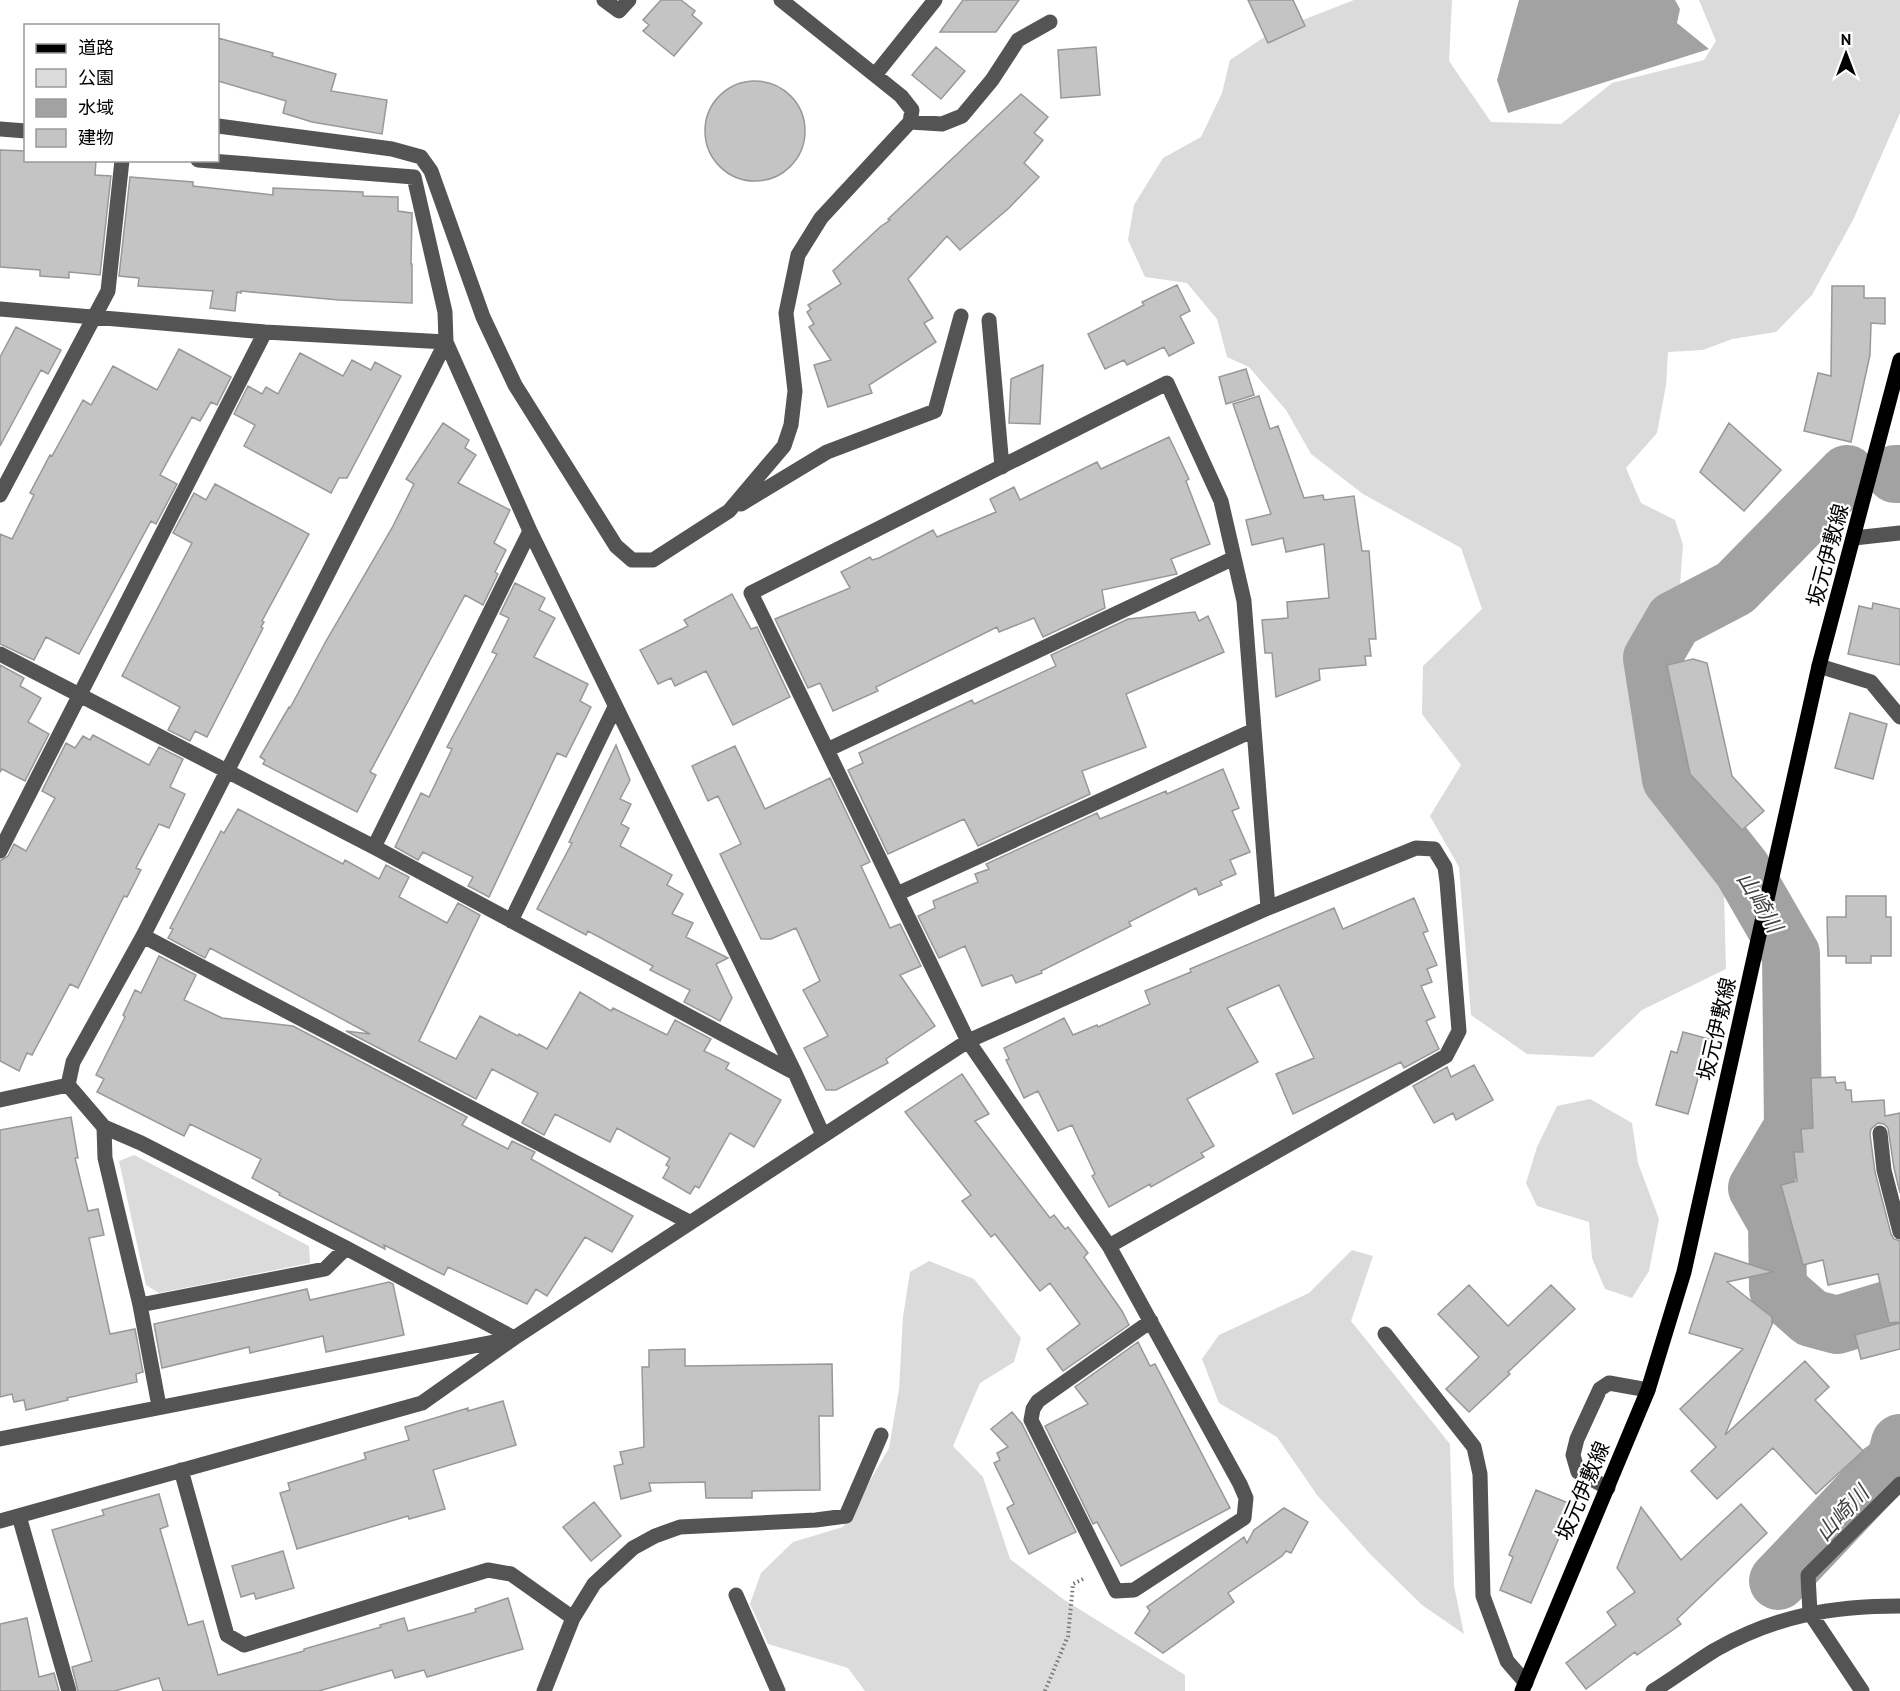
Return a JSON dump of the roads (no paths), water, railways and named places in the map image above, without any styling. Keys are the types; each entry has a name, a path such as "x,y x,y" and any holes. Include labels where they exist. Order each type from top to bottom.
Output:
{"main road":[{"name":"坂元伊敷線","path":"1524,1687 1648,1390 1684,1272 1819,666 1900,360"}],"street":[{"path":"604,0 619,11 629,0"},
{"path":"729,511 784,446 791,425 795,391 786,313 798,255 821,218 910,122 912,110 901,96 781,0"},
{"path":"875,75 935,0"},
{"path":"910,122 942,124 963,116 992,80 1018,40 1050,22"},
{"path":"219,126 392,149 422,158 431,171 483,317 515,385 616,546 632,560 653,560 827,452 935,411 961,316"},
{"path":"0,129 24,131"},
{"path":"0,495 108,291 122,162"},
{"path":"219,162 414,177 431,171"},
{"path":"414,177 445,312 446,342 530,531 795,1073 823,1135"},
{"path":"0,309 265,332 446,342"},
{"path":"989,320 1002,467"},
{"path":"0,851 265,332"},
{"path":"68,1085 74,1062 143,936 446,342"},
{"path":"1150,1321 1038,1401 1033,1409 1031,1420 1116,1591 1134,1590 1244,1518 1246,1498 1240,1484 1109,1246 968,1041 752,593 1167,383 1221,501 1244,601 1268,908"},
{"path":"374,847 530,531"},
{"path":"1854,538 1900,533"},
{"path":"827,750 1234,558"},
{"path":"0,654 374,847 795,1073"},
{"path":"1819,666 1871,682 1900,717"},
{"path":"511,921 615,706"},
{"path":"897,894 1254,730"},
{"path":"0,1521 422,1403 514,1338 968,1041 1268,908 1416,848 1434,849 1445,867 1460,1031 1446,1056 1109,1246"},
{"path":"143,936 689,1222"},
{"path":"0,1100 68,1085"},
{"path":"68,1085 104,1127 141,1143 346,1248 514,1338"},
{"path":"104,1127 105,1158 140,1305 159,1406"},
{"path":"1880,1133 1884,1170 1900,1232"},
{"path":"140,1305 325,1269 346,1248"},
{"path":"1385,1334 1474,1447 1480,1474 1483,1596 1507,1661 1524,1687"},
{"path":"0,1439 514,1338"},
{"path":"1608,1488 1578,1472 1573,1455 1577,1439 1600,1389 1609,1383 1648,1390"},
{"path":"544,1691 573,1618 594,1584 633,1548 655,1536 680,1527 816,1520 846,1516 881,1435"},
{"path":"181,1470 227,1635 244,1645 488,1570 511,1574 573,1618"},
{"path":"1862,1691 1810,1613 1808,1575 1900,1484"},
{"path":"19,1516 69,1691"},
{"path":"736,1595 778,1691"},
{"path":"1653,1691 1714,1651 1781,1620 1859,1606 1900,1606"}],"water":[{"path":"1519,0 1675,0 1680,9 1677,23 1709,49 1508,113 1497,80"}],"waterway":[{"name":"山崎川","path":"1847,474 1735,588 1674,620 1652,658 1671,779 1742,869 1791,954 1793,1127 1757,1188 1777,1223 1778,1289 1811,1318 1837,1325 1900,1306"},
{"name":"山崎川","path":"1895,474 1900,474"},
{"name":"山崎川","path":"1778,1581 1880,1473 1895,1462 1900,1443"}]}
